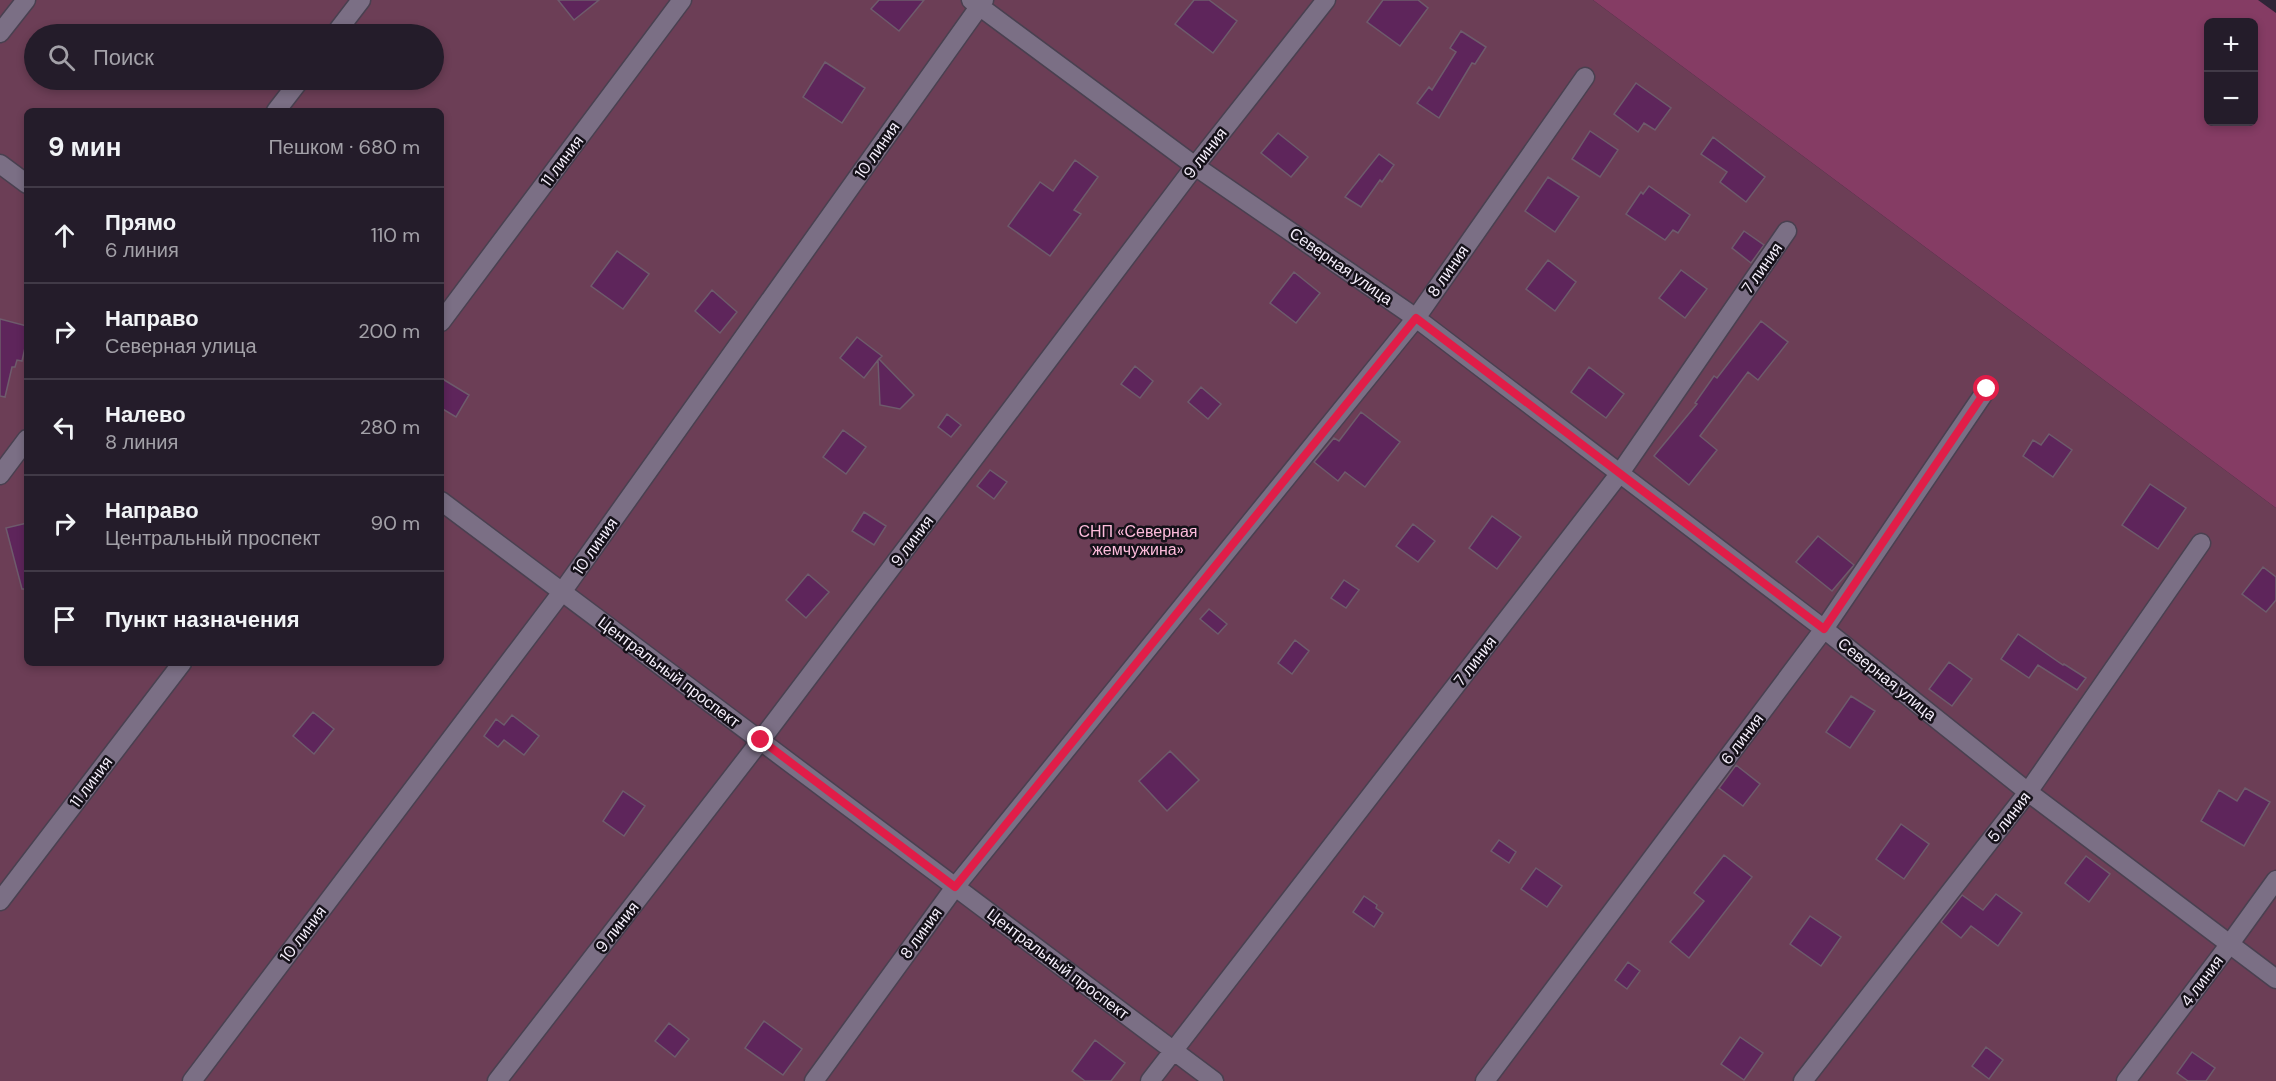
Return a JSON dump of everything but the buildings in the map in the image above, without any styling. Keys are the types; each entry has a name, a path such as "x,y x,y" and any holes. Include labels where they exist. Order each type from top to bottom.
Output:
{"street":[{"path":"0,33 26,0"},
{"path":"343,24 361,0"},
{"name":"11 линия","path":"444,318 682,0"},
{"name":"9 линия","path":"497,1081 761,740 1195,166 1326,0"},
{"name":"Северная улица","path":"978,2 1195,166 1416,318 1824,629 2028,792 2276,979"},
{"name":"10 линия","path":"192,1081 562,592 978,2"},
{"name":"8 линия","path":"814,1081 955,887 1416,318 1585,77"},
{"path":"278,108 292,90"},
{"path":"0,164 24,182"},
{"name":"7 линия","path":"1150,1081 1620,472 1787,231"},
{"name":"6 линия","path":"1485,1081 1824,629 1987,389"},
{"path":"0,475 24,443"},
{"name":"Центральный проспект","path":"444,503 1214,1081"},
{"name":"5 линия","path":"1803,1081 2028,792 2201,543"},
{"name":"11 линия","path":"0,901 180,666"},
{"name":"4 линия","path":"2126,1081 2276,880"}],"green space":[{"name":"СНП «Северная жемчужина»","path":"0,0 1593,0 2276,508 2276,1081 0,1081"}],"shaded area":[{"path":"1593,0 2258,0 2276,13 2276,508"}],"route":[{"path":"761,740 955,887 1416,318 1824,629 1987,389"}]}
